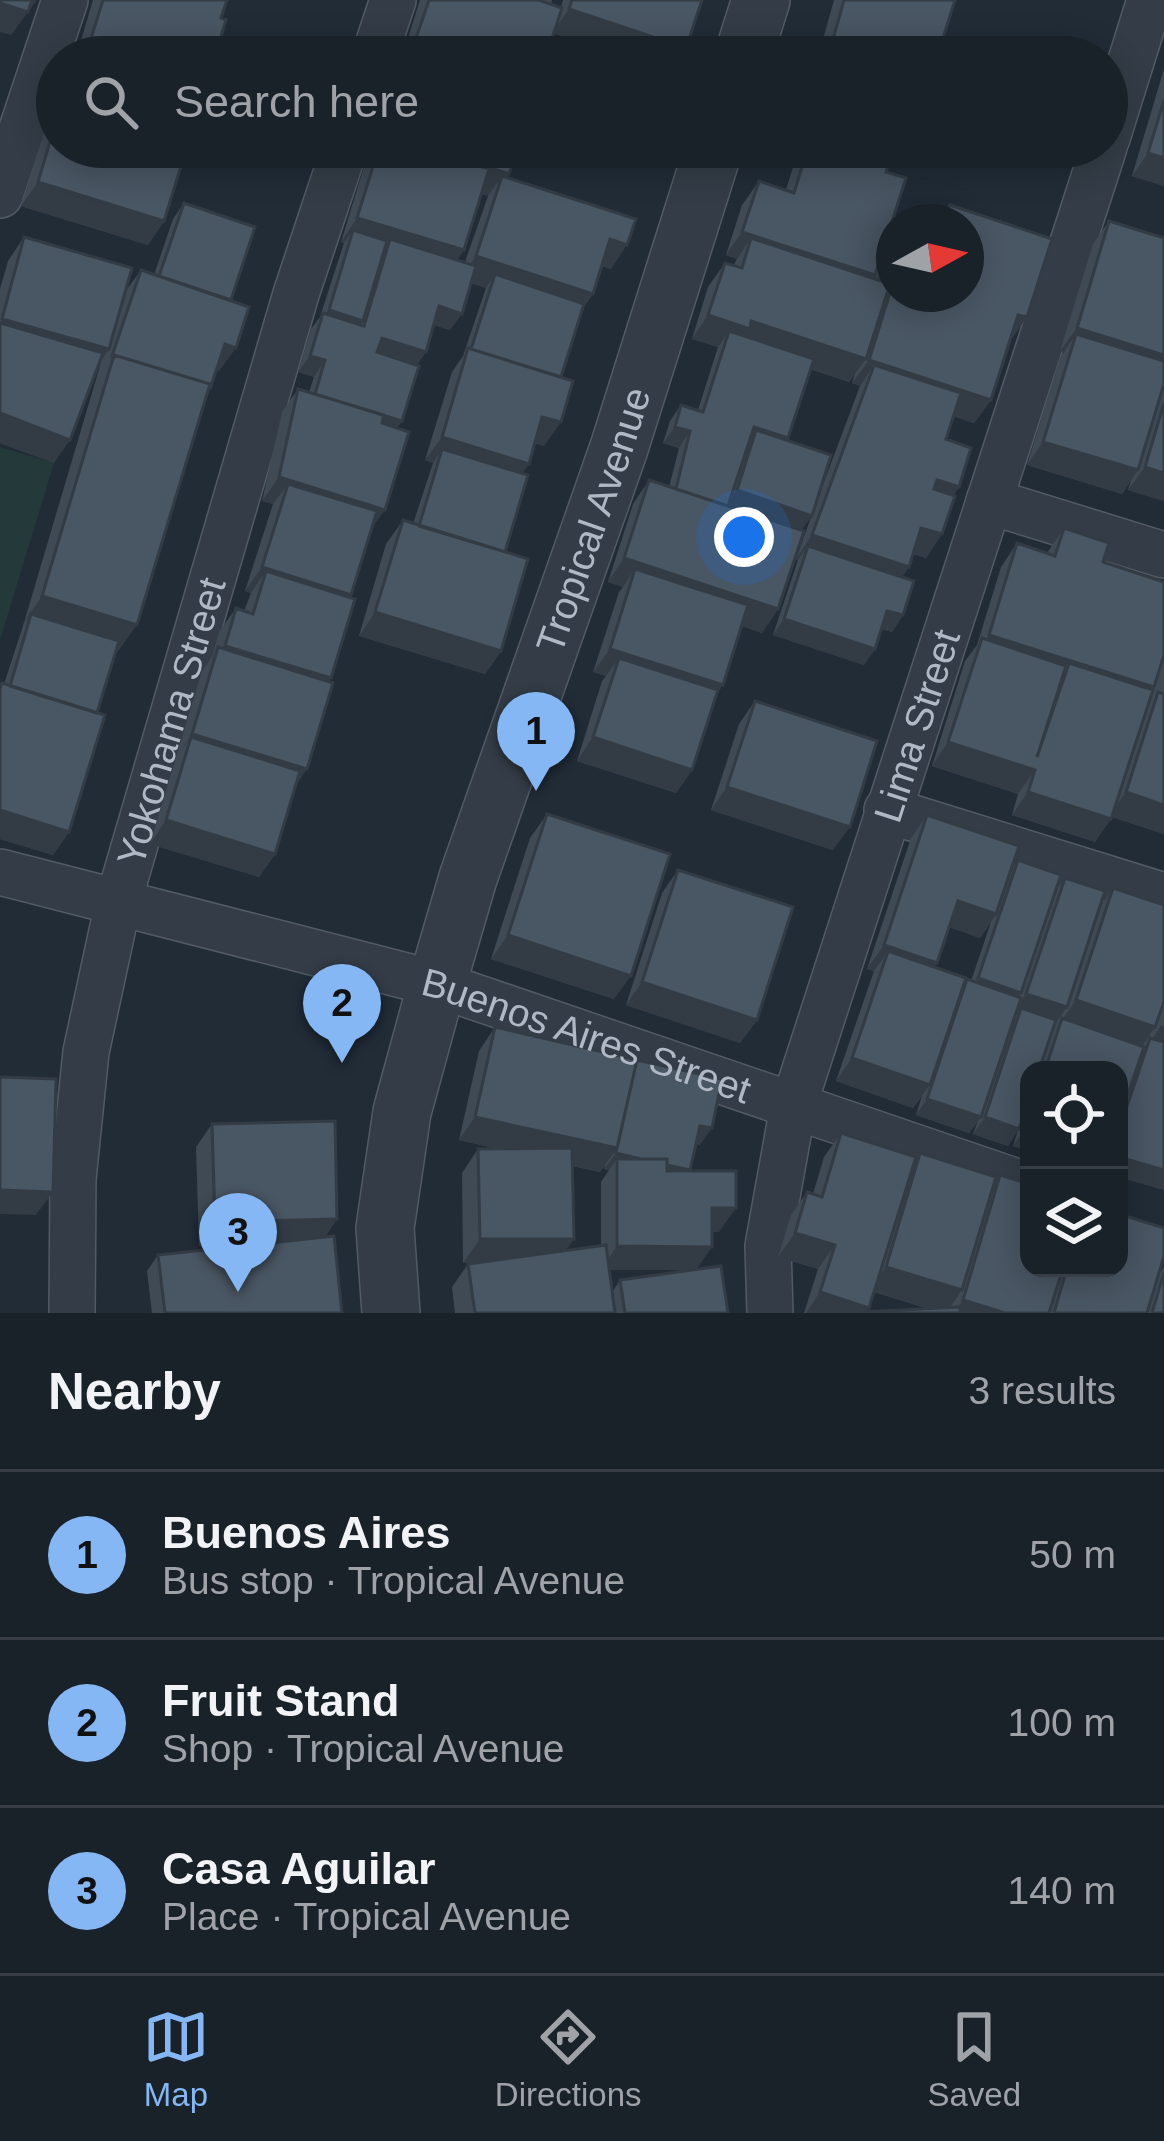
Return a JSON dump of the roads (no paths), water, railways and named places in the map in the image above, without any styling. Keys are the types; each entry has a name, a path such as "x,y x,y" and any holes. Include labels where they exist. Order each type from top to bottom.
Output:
{"street":[{"path":"53,36 65,0"},
{"path":"381,36 393,0"},
{"path":"750,36 761,0"},
{"path":"1128,71 1150,0"},
{"path":"0,195 36,87"},
{"name":"Yokohama Street","path":"72,1313 73,1179 86,1052 119,899 337,168"},
{"name":"Tropical Avenue","path":"391,1313 385,1228 402,1112 437,984 469,878 619,448 707,168"},
{"name":"Lima Street","path":"770,1313 767,1246 794,1107 988,501 1103,224 1104,168"},
{"path":"988,501 1164,555"},
{"path":"887,810 1164,896"},
{"name":"Buenos Aires Street","path":"0,872 437,984 1020,1183"}],"place":[{"name":"Buenos Aires","path":"536,791"},
{"name":"Fruit Stand","path":"342,1063"},
{"name":"Casa Aguilar","path":"238,1292"}]}
